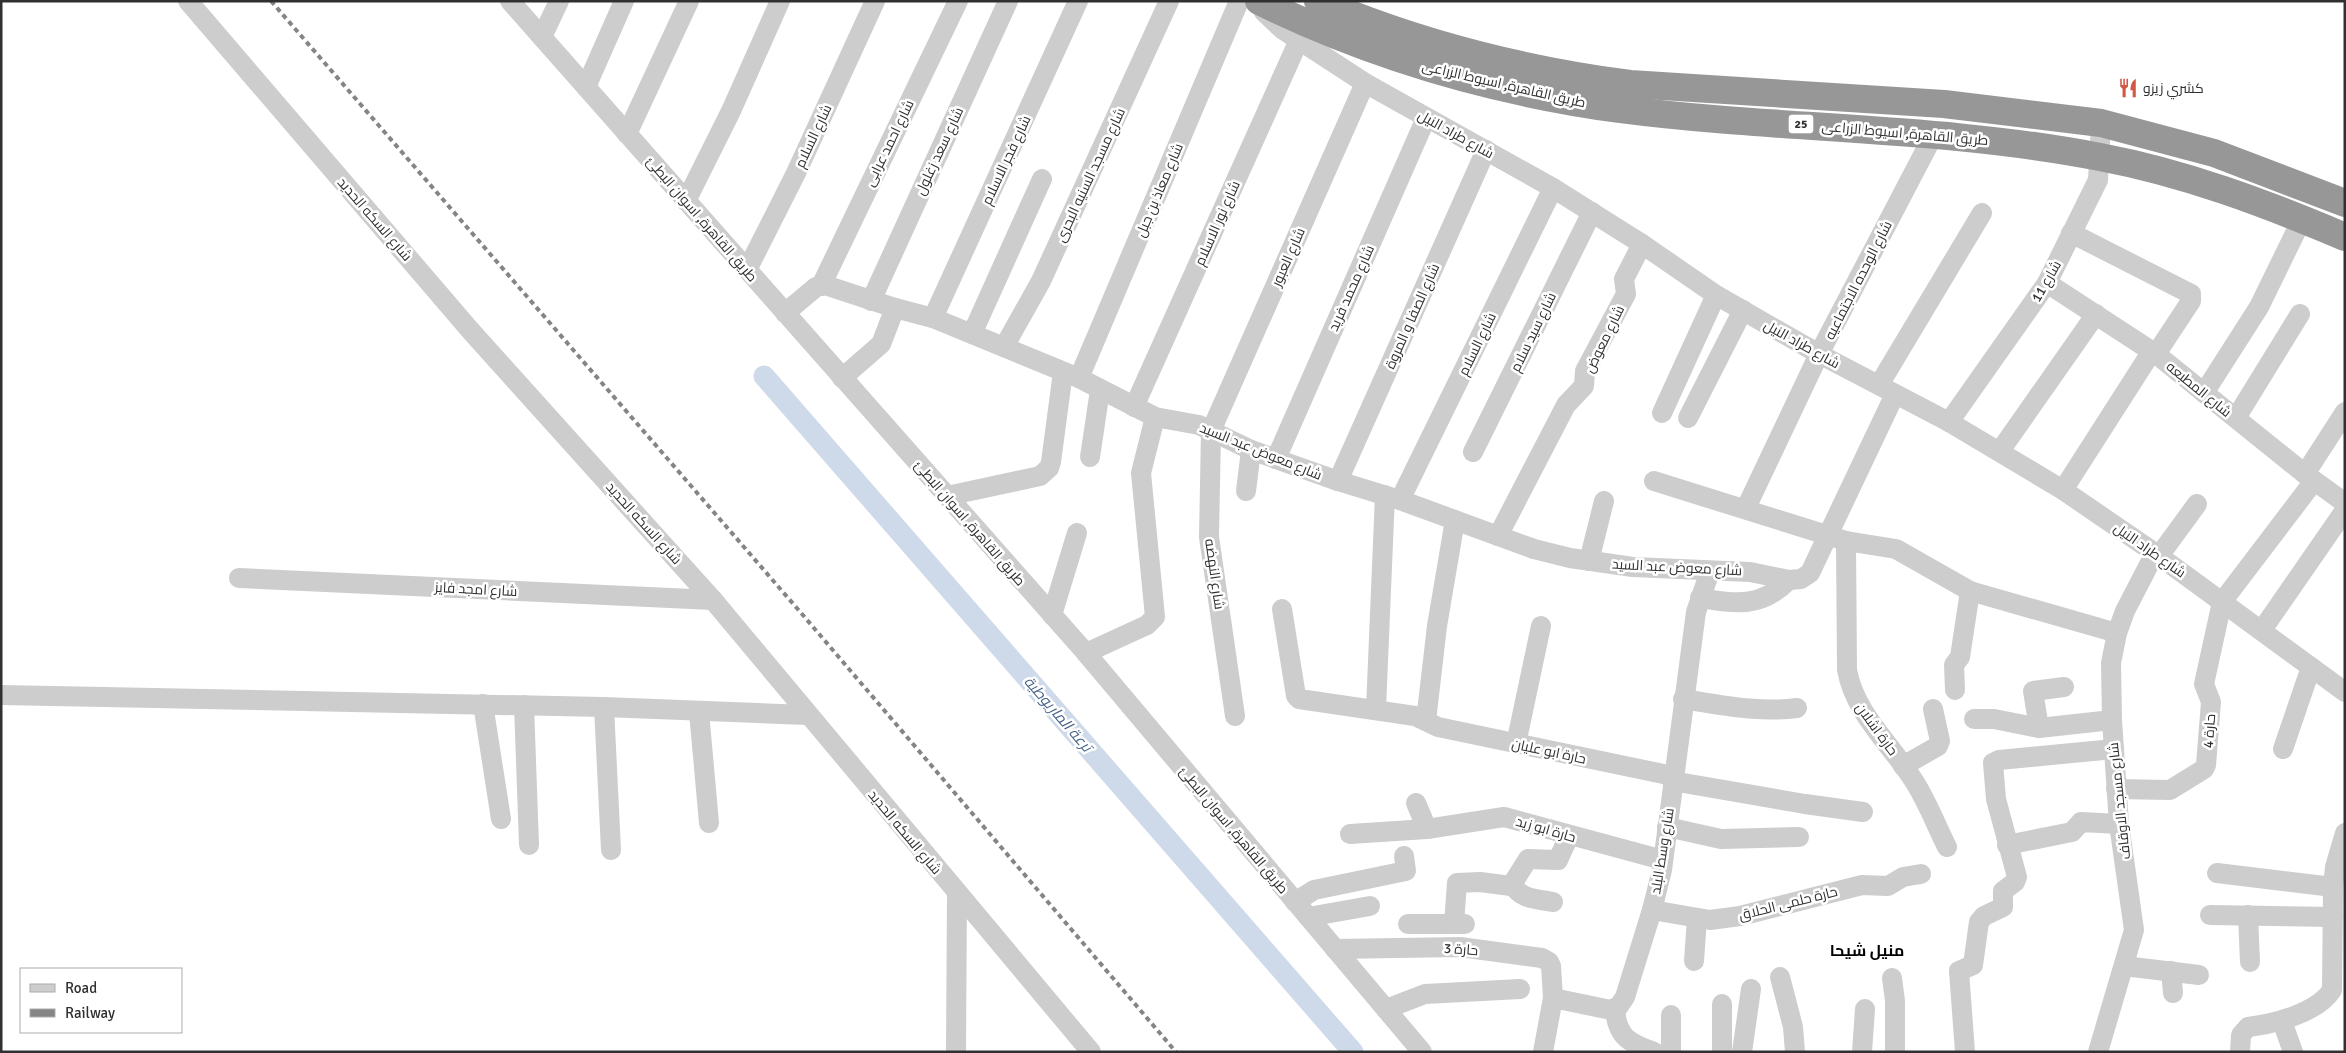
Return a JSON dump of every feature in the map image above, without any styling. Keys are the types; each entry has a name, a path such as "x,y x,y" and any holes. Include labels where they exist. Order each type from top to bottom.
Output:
{"highway":[{"name":"طريق القاهرة, اسيوط الزراعى","path":"1259,1 1294,19 1389,55 1476,80 1570,101 1670,114 1934,134 2098,156 2202,181 2345,237"},
{"name":"طريق القاهرة, اسيوط الزراعى","path":"1318,1 1352,15 1441,44 1523,66 1581,78 1630,84 1961,106 2100,123 2214,153 2345,203"}],"street":[{"name":"شارع السكه الحديد","path":"188,1 470,330 713,600 807,715 1091,1052"},
{"path":"542,37 559,1"},
{"path":"586,87 624,1"},
{"path":"627,134 689,1"},
{"path":"686,201 731,111 780,1"},
{"name":"شارع السلام","path":"747,270 796,173 875,1"},
{"name":"شارع احمد عرابى","path":"821,286 958,1"},
{"name":"شارع سعد زغلول","path":"870,300 1008,1"},
{"name":"شارع فجر الاسلام","path":"934,318 1078,1"},
{"name":"شارع مسجد السنيه البحرى","path":"1004,347 1041,281 1169,1"},
{"name":"شارع معاذ بن جبل","path":"947,496 1040,476 1051,462 1071,375 1239,1"},
{"name":"شارع طراد النيل","path":"1259,1 1272,22 1365,84 1553,188 1642,244 1716,295 1820,354 1949,422 2062,490 2157,554 2345,692"},
{"name":"طريق القاهرة, اسوان البطئ","path":"521,6 542,37 1086,653 1422,1052"},
{"name":"شارع نور الاسلام","path":"1134,407 1300,40"},
{"name":"شارع العبور","path":"1211,431 1365,84"},
{"name":"شارع محمد فريد","path":"1276,459 1426,118"},
{"name":"شارع 11","path":"1949,422 2047,283 2098,180 2100,123"},
{"name":"شارع الوحده الاجتماعيه","path":"1746,508 1820,354 1934,134"},
{"name":"شارع الصفا و المروة","path":"1338,481 1486,150"},
{"path":"972,334 1042,179"},
{"name":"شارع السلام","path":"1393,497 1553,188"},
{"name":"شارع سيد سلام","path":"1473,452 1592,212"},
{"path":"1700,598 1731,603 1748,603 1779,590 1789,580 1801,579 1810,573 1838,538 1887,390 1982,213"},
{"path":"2204,393 2259,307 2302,219"},
{"path":"2062,490 2191,300 2191,294 2071,233"},
{"name":"شارع معوض","path":"1498,536 1566,405 1584,386 1585,371 1626,294 1624,278 1642,244"},
{"name":"شارع المطبعه","path":"2047,283 2154,352 2309,478 2345,503"},
{"path":"785,313 821,286"},
{"name":"شارع معوض عبد السيد","path":"821,286 934,318 1071,375 1155,417 1200,426 1251,450 1338,481 1393,497 1534,549 1642,568 1750,572 1789,580"},
{"path":"1662,413 1716,295"},
{"path":"842,378 881,344 895,308"},
{"path":"1688,418 1743,310"},
{"path":"2000,451 2096,314"},
{"path":"2236,418 2300,314"},
{"path":"1090,456 1100,390"},
{"path":"2222,602 2309,478 2345,412"},
{"path":"1086,653 1147,625 1155,616 1141,473 1155,417"},
{"name":"شارع النهضه","path":"1211,431 1210,537 1235,716"},
{"path":"1246,491 1251,450"},
{"path":"1654,481 1838,538 1896,548 1970,591 2117,633"},
{"path":"1376,709 1393,497"},
{"path":"1589,560 1604,501"},
{"name":"شارع مسجد الاوقاف","path":"2098,1052 2134,930 2116,790 2110,678 2117,633 2125,610 2157,554 2198,504"},
{"path":"2262,630 2345,510"},
{"path":"1426,721 1437,626 1455,520"},
{"path":"1052,615 1077,533"},
{"name":"حارة اشلان","path":"1838,538 1847,670 1850,686 1856,701 1915,782 1947,847"},
{"name":"شارع وسط البلد","path":"1615,1009 1625,998 1652,910 1663,860 1683,699 1700,598 1710,571"},
{"name":"شارع امجد فايز","path":"239,578 713,600"},
{"path":"1955,690 1954,665 1960,657 1970,591"},
{"name":"حارة 4","path":"2116,790 2170,790 2201,771 2206,765 2211,702 2204,684 2222,602"},
{"name":"حارة ابو عليان","path":"1282,609 1297,698 1415,716 1438,727 1673,779 1805,804 1863,812"},
{"path":"1516,744 1541,626"},
{"path":"2283,748 2311,666"},
{"path":"2039,728 2033,691 2064,687"},
{"path":"1,695 524,705 807,715"},
{"path":"1683,699 1757,710 1775,711 1798,708"},
{"path":"483,704 501,819"},
{"path":"524,705 529,845"},
{"path":"604,707 611,850"},
{"path":"1903,766 1938,746 1940,741 1933,709"},
{"path":"699,712 709,824"},
{"path":"1974,719 1994,719 2039,728 2112,720"},
{"path":"1966,1052 1960,971 1973,965 1981,918 2003,907 2003,891 2015,882 2017,877 1996,799 1992,766 1995,761 2114,748"},
{"path":"1416,803 1427,829"},
{"name":"حارة ابو زيد","path":"1350,834 1427,829 1504,817 1663,860"},
{"path":"2007,845 2072,832 2081,822 2119,824"},
{"path":"1667,827 1721,839 1798,837"},
{"path":"2240,1052 2241,1035 2245,1029 2282,1020 2306,1010 2329,993 2339,957 2333,917 2333,887 2335,867 2345,832"},
{"path":"1408,924 1459,924 1457,883 1480,882 1507,887 1514,884 1528,859 1558,860 1569,836"},
{"path":"1295,902 1314,890 1406,871 1404,856"},
{"path":"2217,873 2333,887"},
{"name":"حارة حلمى الحلاق","path":"1652,910 1710,920 1740,916 1862,885 1888,886 1903,877 1921,874"},
{"path":"1514,884 1517,892 1524,896 1553,902"},
{"path":"956,1052 957,893"},
{"path":"1308,917 1370,906"},
{"path":"2210,915 2333,917"},
{"path":"2248,916 2250,962"},
{"path":"1694,961 1697,918"},
{"name":"حارة 3","path":"1335,949 1460,946 1542,958 1549,962 1551,966 1552,998"},
{"path":"2124,966 2200,974"},
{"path":"2171,971 2173,993"},
{"path":"1780,977 1793,1027 1795,1052"},
{"path":"1892,978 1895,1001 1895,1052"},
{"path":"1386,1009 1425,994 1520,989"},
{"path":"1742,1052 1751,989"},
{"path":"1543,1052 1552,998 1606,1010 1615,1009 1616,1023 1620,1034 1654,1052"},
{"path":"1722,1004 1722,1052"},
{"path":"1862,1052 1865,1008"},
{"path":"1671,1015 1671,1052"},
{"path":"2282,1020 2293,1052"}],"waterway":[{"name":"ترعة الماريوطية","path":"764,376 1353,1052"}],"railway":[{"path":"271,1 802,614 1176,1052"}],"place":[{"name":"كشري زيزو","path":"2128,88"}],"district":[{"name":"منيل شيحا","path":"1867,950"}]}
